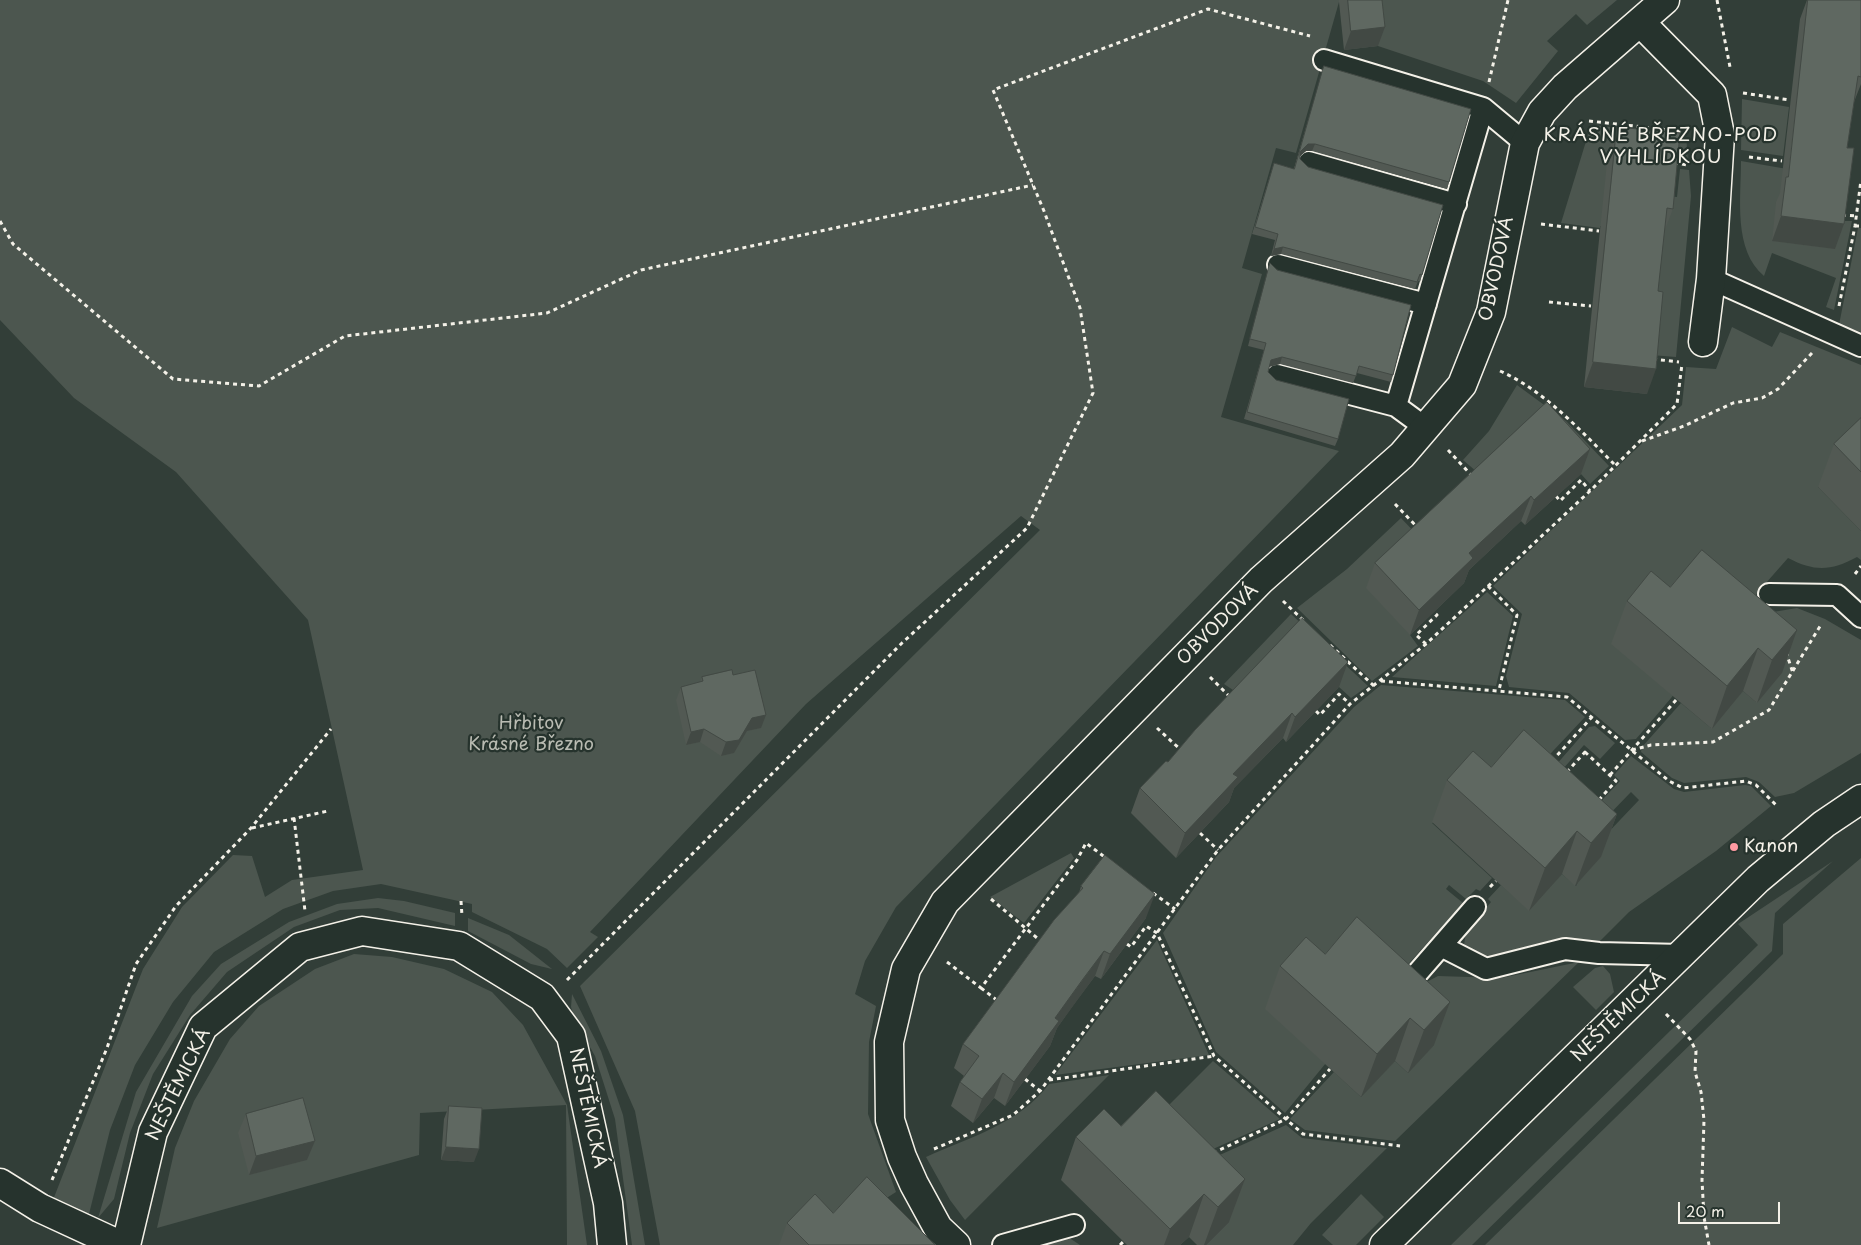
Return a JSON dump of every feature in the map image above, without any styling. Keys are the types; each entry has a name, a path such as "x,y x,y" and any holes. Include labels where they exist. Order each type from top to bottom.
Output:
{"street":[{"name":"OBVODOVÁ","path":"956,1245 938,1228 904,1162 890,1120 889,1042 906,969 945,902 1261,580 1402,454 1462,386 1491,312 1525,143 1542,112 1554,99 1665,0"},
{"path":"1640,22 1712,94 1720,135 1711,279 1703,342"},
{"name":"NEŠTĚMICKÁ","path":"1384,1245 1758,879 1824,824 1861,799"},
{"name":"NEŠTĚMICKÁ","path":"126,1245 152,1132 203,1027 300,947 362,931 460,946 542,997 571,1036 608,1203 612,1245"},
{"path":"0,1183 40,1208 120,1245"}],"lane":[{"path":"1324,60 1483,108 1525,143"},
{"path":"1396,406 1483,108"},
{"path":"1309,162 1456,204"},
{"path":"1278,266 1426,304"},
{"path":"1711,279 1861,346"},
{"path":"1278,374 1396,406 1426,428"},
{"path":"1769,594 1837,595 1861,617"},
{"path":"1414,976 1475,907"},
{"path":"1441,946 1486,969 1566,950 1599,953 1682,955"},
{"path":"1004,1245 1074,1225"}],"path":[{"path":"1483,108 1508,0"},
{"path":"542,997 568,979 902,643 1027,528 1093,393 1080,308 1033,185 993,90 1208,9 1313,37 1324,60"},
{"path":"1735,92 1790,100"},
{"path":"1589,121 1720,135"},
{"path":"1761,158 1782,161"},
{"path":"1673,172 1674,163"},
{"path":"1639,442 1684,426 1733,403 1762,398 1770,394 1778,389 1831,333 1855,226 1861,180"},
{"path":"0,221 13,244 173,378 259,386 345,336 547,313 641,270 1033,185"},
{"path":"1840,215 1856,216"},
{"path":"1556,225 1599,231"},
{"path":"1855,226 1861,226"},
{"path":"1549,302 1592,306"},
{"path":"904,1162 1013,1115 1040,1091 1218,850 1350,704 1426,644 1590,490 1677,404 1682,362 1651,359"},
{"path":"1517,378 1569,419 1615,465"},
{"path":"1458,459 1479,482"},
{"path":"1556,496 1560,500 1581,480 1590,490"},
{"path":"1402,512 1424,534"},
{"path":"1488,586 1517,615 1499,690"},
{"path":"1632,750 1650,745 1713,742 1769,710 1793,674 1837,595"},
{"path":"1290,608 1311,627"},
{"path":"1426,644 1416,636 1438,616 1434,612"},
{"path":"1325,640 1374,686"},
{"path":"1785,649 1793,674"},
{"path":"1380,681 1568,697 1669,781 1683,788 1746,781 1756,785 1778,807"},
{"path":"1217,684 1236,702"},
{"path":"1316,711 1320,715 1339,694 1350,704"},
{"path":"1610,775 1676,700"},
{"path":"1548,765 1592,717"},
{"path":"40,1208 106,1048 136,964 176,906 251,828 330,729"},
{"path":"1167,737 1186,755"},
{"path":"1549,778 1587,813 1616,781 1585,752 1556,784"},
{"path":"251,828 328,810"},
{"path":"294,818 305,911"},
{"path":"1200,832 1218,850"},
{"path":"981,988 1077,860 1086,843 1108,860"},
{"path":"1492,884 1496,881"},
{"path":"1145,887 1175,909"},
{"path":"985,894 1046,945"},
{"path":"461,901 461,911"},
{"path":"1127,944 1130,947 1146,926 1157,933 1214,1056 1303,1134 1400,1146"},
{"path":"921,943 1001,1004"},
{"path":"1677,1025 1690,1039 1696,1051 1694,1072 1701,1092 1704,1120 1702,1189 1709,1245"},
{"path":"1048,1080 1214,1056"},
{"path":"1210,1154 1286,1119 1330,1069"},
{"path":"1025,1080 1040,1091"},
{"path":"1120,1245 1124,1241"}],"green space":[{"name":"Hřbitov Krásné Březno","path":"0,0 1356,0 1339,2 1296,153 1276,148 1242,268 1262,274 1221,417 1339,451 896,907 865,961 855,994 876,1006 869,1042 868,1114 896,1192 852,1220 792,1245 660,1245 635,1111 580,986 1040,530 1021,516 806,704 590,932 598,937 567,968 547,949 472,912 472,904 381,884 333,891 283,909 214,952 173,1002 135,1065 110,1130 88,1218 53,1200 143,969 182,907 233,855 252,856 265,897 292,880 363,870 308,620 176,472 74,398 0,320"},
{"path":"1373,0 1617,0 1587,25 1576,14 1547,41 1558,51 1516,103 1483,81 1378,46"},
{"path":"1742,99 1789,107 1783,156 1741,150"},
{"path":"1591,125 1686,135 1688,161 1671,158 1612,226 1600,226 1600,228 1561,223"},
{"path":"1741,161 1793,170 1839,221 1852,221 1834,310 1826,307 1836,278 1772,253 1764,276 1754,265 1747,252 1741,223"},
{"path":"1680,169 1689,170 1691,196 1676,357 1651,355 1668,196 1677,197"},
{"path":"1858,228 1861,228 1861,332 1839,325"},
{"path":"1732,327 1772,347 1780,332 1861,365 1861,475 1818,487 1861,531 1861,560 1857,557 1839,565 1815,568 1788,558 1636,739 1625,740 1569,693 1509,687 1506,676 1522,614 1493,586 1682,405 1686,367 1716,369"},
{"path":"1517,385 1566,421 1609,466 1590,484 1581,474 1484,478 1463,460 1489,431"},
{"path":"1401,518 1420,538 1410,635 1418,646 1372,681 1297,608 1347,569"},
{"path":"1487,592 1513,616 1496,686 1392,677"},
{"path":"1797,608 1825,619 1861,640 1861,753 1794,793 1775,797 1759,782 1746,777 1684,783 1672,778 1641,752 1642,747 1681,703 1711,728 1743,691 1756,702 1767,613"},
{"path":"1291,614 1368,686 1351,698 1339,687 1242,696 1224,684"},
{"path":"1381,685 1565,700 1585,717 1521,785 1432,823 1492,878 1480,891 1476,889 1466,899 1449,885 1446,889 1463,903 1394,980 1285,1113 1216,1052 1163,933 1216,857 1354,707"},
{"path":"1595,726 1615,743 1600,759 1584,745 1555,778 1549,773 1589,727"},
{"path":"1631,756 1674,789 1684,792 1745,785 1751,786 1771,806 1716,851 1629,912 1597,944 1486,958 1472,954 1464,945 1466,932 1491,902 1488,899 1501,885 1529,910 1562,874 1576,886 1601,840 1639,800 1631,792 1600,824 1589,814 1620,781 1614,775"},
{"path":"1071,853 1074,858 1024,923 990,897"},
{"path":"1861,858 1861,1245 1485,1245 1783,954 1783,924"},
{"path":"1833,861 1775,913 1772,951 1472,1245 1451,1245 1758,945 1738,924"},
{"path":"378,898 404,901 455,913 455,926 378,908 340,910 294,927 227,972 190,1015 153,1074 130,1133 114,1199 98,1218 136,1092 192,996 221,964 289,922 337,904"},
{"path":"468,918 509,935 552,969 531,964 468,931"},
{"path":"1157,940 1209,1055 1055,1075"},
{"path":"354,954 392,957 444,969 492,992 523,1025 567,1105 587,1245 567,1245 566,1105 420,1113 419,1155 157,1228 175,1148 194,1101 230,1039 259,1006 315,969"},
{"path":"1579,962 1395,1141 1305,1130 1290,1119 1334,1072 1361,1097 1395,1061 1408,1073 1434,1045 1397,1010 1415,988 1438,976 1501,978"},
{"path":"1603,966 1610,974 1614,992 1596,1010 1573,987 1595,968"},
{"path":"572,994 601,1051 623,1115 645,1245 632,1245 615,1119 595,1056 575,1020 571,1007"},
{"path":"1213,1061 1280,1119 1173,1167 1140,1134"},
{"path":"1109,1075 965,1220 950,1200 926,1157 993,1128 1037,1098 1049,1084"},
{"path":"1286,1125 1302,1138 1387,1148 1311,1223 1293,1245 1206,1245 1229,1222 1180,1173"},
{"path":"1361,1194 1384,1217 1356,1245 1333,1245 1322,1235"},
{"path":"1068,1237 1080,1245 1043,1245"}],"building":[{"path":"1348,0 1382,0 1385,27 1351,31"},
{"path":"1808,0 1861,0 1861,77 1858,76 1847,148 1854,148 1844,224 1781,216 1786,177 1788,177"},
{"path":"1324,66 1471,109 1449,182 1315,144 1308,144 1300,152 1300,159 1308,167 1443,205 1422,275 1420,274 1417,282 1283,247 1274,249 1278,234 1255,227 1274,163 1294,169"},
{"path":"1617,127 1680,133 1673,209 1667,208 1658,291 1663,292 1656,369 1593,362"},
{"path":"1270,263 1277,270 1411,305 1393,375 1359,366 1356,376 1282,357 1271,360 1268,372 1276,380 1349,399 1338,439 1247,412 1266,343 1250,339"},
{"path":"1547,402 1590,449 1534,500 1531,496 1469,553 1473,558 1419,610 1375,563"},
{"path":"1861,418 1861,472 1834,444"},
{"path":"1702,550 1797,630 1772,660 1758,648 1727,686 1627,601 1651,571 1670,587"},
{"path":"1302,618 1348,662 1295,717 1292,713 1233,774 1238,777 1185,833 1140,788 1166,761 1168,762 1195,730"},
{"path":"732,670 733,675 755,670 766,715 752,718 739,740 726,742 704,729 691,732 681,687 703,681 702,677"},
{"path":"1524,730 1617,814 1591,843 1577,831 1545,868 1447,780 1473,751 1491,767"},
{"path":"1105,855 1155,894 1110,954 1104,951 1083,979 1055,1018 1059,1021 1014,1082 1003,1073 982,1099 960,1082 979,1056 963,1044 1054,920 1083,888 1081,886"},
{"path":"1357,917 1450,1002 1424,1030 1410,1018 1377,1054 1280,966 1306,937 1325,954"},
{"path":"1156,1091 1245,1179 1218,1207 1204,1194 1170,1229 1076,1137 1104,1109 1121,1126"},
{"path":"303,1098 315,1141 256,1156 246,1114"},
{"path":"449,1106 482,1108 479,1149 446,1147"},
{"path":"867,1177 935,1245 809,1245 787,1223 815,1194 833,1213"}],"place":[{"name":"Kanon","path":"1734,847"}],"district":[{"name":"KRÁSNÉ BŘEZNO-POD VYHLÍDKOU","path":"1661,147"}]}
